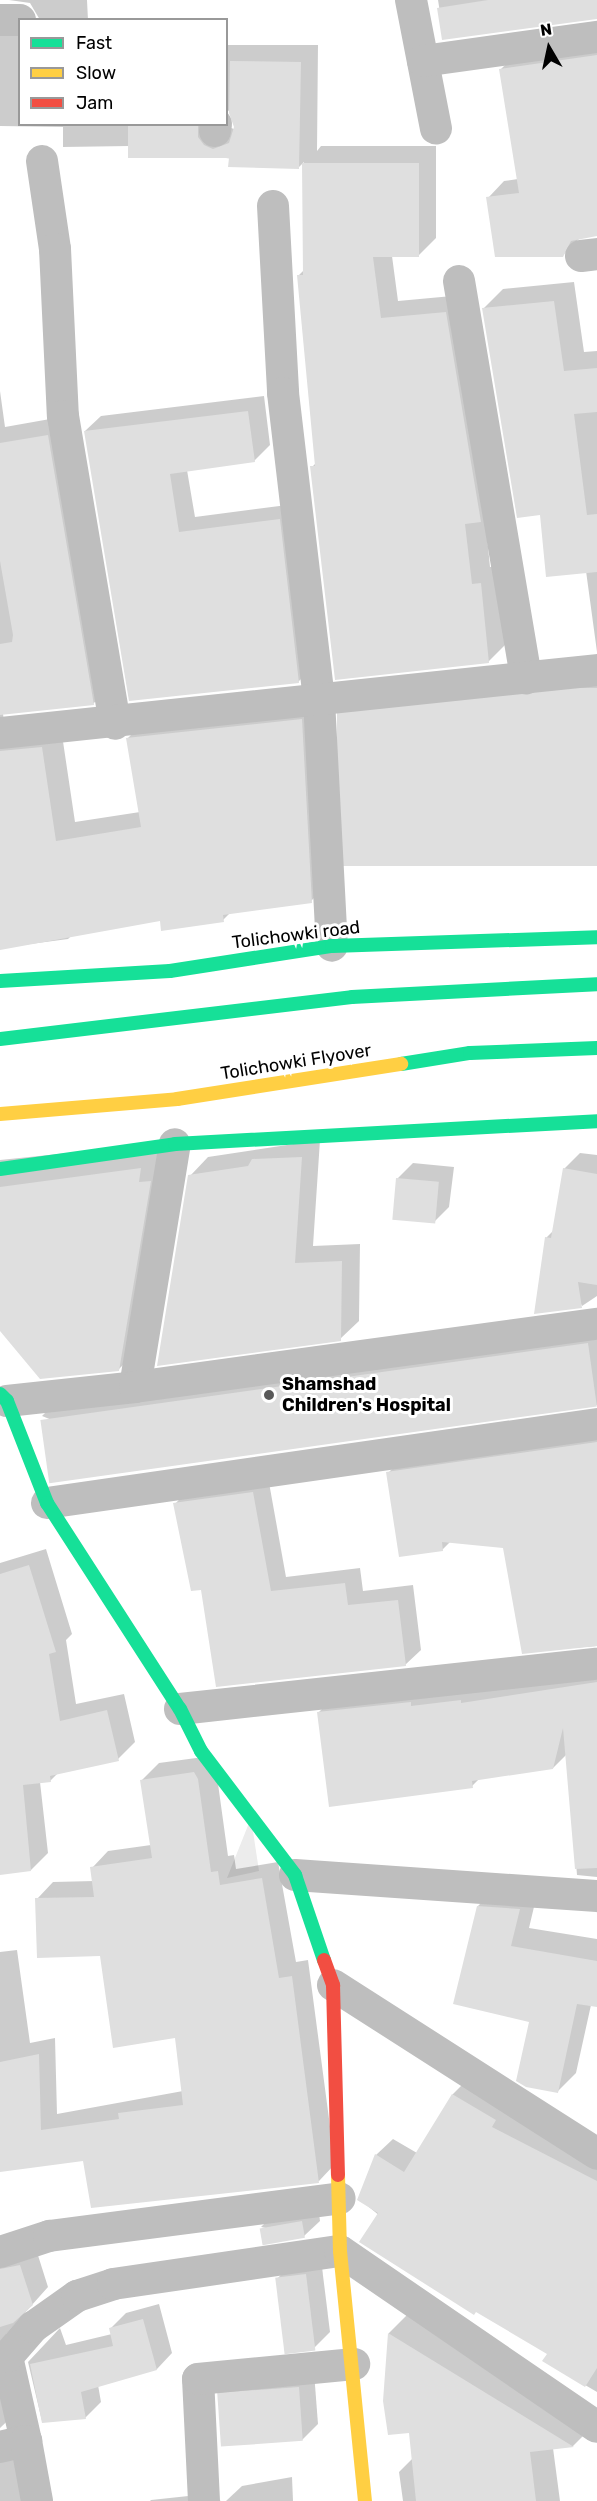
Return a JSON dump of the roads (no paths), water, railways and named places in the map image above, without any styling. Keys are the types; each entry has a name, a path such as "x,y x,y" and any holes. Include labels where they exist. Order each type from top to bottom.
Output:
{"main road":[{"name":"Tolichowki road","path":"0,981 170,971 332,946 597,937"},
{"path":"0,1039 352,997 597,984"},
{"name":"Tolichowki Flyover","path":"0,1114 177,1099 470,1053 597,1048"},
{"path":"0,1169 175,1144 597,1121"},
{"path":"3,1397 47,1503 120,1621 180,1710 201,1751 295,1875 333,1985 340,2251 354,2364 365,2501"}],"street":[{"path":"411,0 436,129"},
{"path":"0,20 18,20"},
{"path":"423,61 597,37"},
{"path":"42,161 55,249 63,416 115,724"},
{"path":"273,206 283,393 319,700 332,946"},
{"path":"459,281 526,678"},
{"path":"0,733 115,724 597,670"},
{"path":"135,1388 175,1144"},
{"path":"3,1397 135,1388 597,1324"},
{"path":"47,1503 597,1424"},
{"path":"180,1710 597,1664"},
{"path":"295,1875 597,1896"},
{"path":"333,1985 597,2154"},
{"path":"0,2252 49,2236 340,2198"},
{"path":"38,2501 13,2444 7,2357 33,2327 77,2296 113,2284 340,2251 597,2427"},
{"path":"204,2501 198,2379 354,2364"}],"place":[{"name":"Shamshad Children's Hospital","path":"269,1395"}]}
